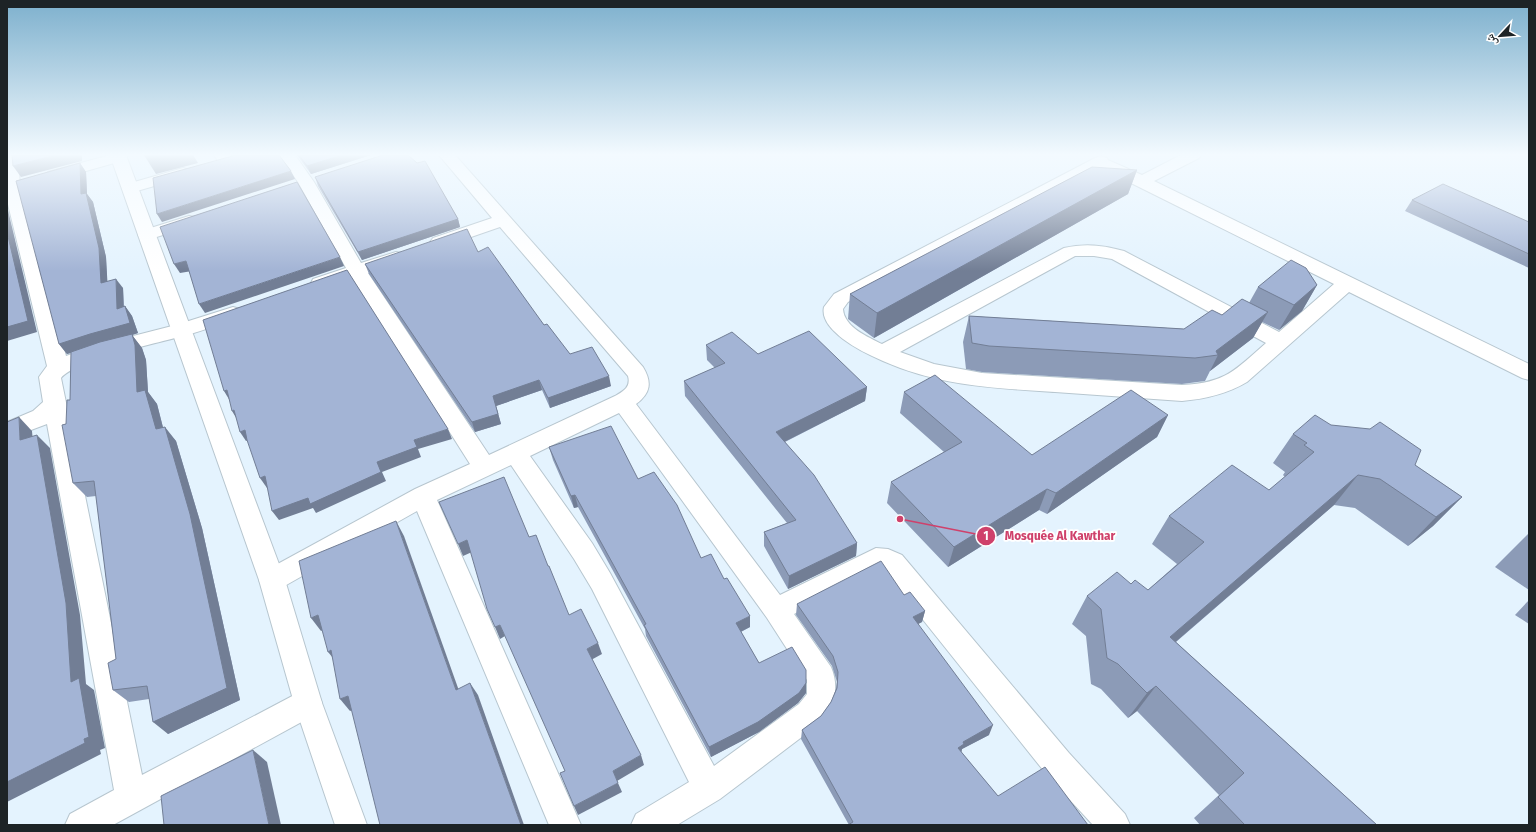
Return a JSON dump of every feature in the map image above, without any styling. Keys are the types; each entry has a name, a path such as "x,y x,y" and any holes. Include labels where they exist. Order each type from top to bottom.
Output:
{"street":[{"path":"24,194 58,367"},
{"path":"132,194 272,580 308,703 351,825"},
{"path":"313,194 357,271 485,468"},
{"path":"272,580 423,496 623,402 638,391 640,381 639,376 480,194"},
{"path":"1030,194 841,298 835,304 833,311 834,318 840,326 851,335 882,353 920,368 950,375 982,380 1182,393 1211,391 1230,384 1281,342 1347,283"},
{"path":"1165,194 1529,373"},
{"path":"147,235 200,217"},
{"path":"306,288 502,220"},
{"path":"882,353 1070,252 1088,250 1103,251 1118,256 1281,342"},
{"path":"131,798 50,377 58,367 105,350 181,330 247,308"},
{"path":"623,402 776,610 821,676 823,686 822,697 817,706 809,714 709,788 647,825"},
{"path":"7,431 41,416 54,404"},
{"path":"515,453 583,551 601,581 709,788"},
{"path":"423,496 565,825"},
{"path":"776,610 876,559 893,562 1058,764 1114,825"},
{"path":"81,825 308,703"}],"building":[{"path":"19,194 86,194 99,248 101,283 116,279 117,309 125,306 130,323 59,344"},
{"path":"155,194 220,194 157,214"},
{"path":"261,194 304,194 340,257 199,304 186,261 174,264 160,227"},
{"path":"325,194 444,194 458,219 358,252"},
{"path":"1041,194 1094,194 877,313 850,294"},
{"path":"1424,194 1465,194 1529,222 1529,254 1412,200"},
{"path":"467,229 478,252 488,247 544,325 547,324 570,354 592,347 609,376 548,398 539,380 493,396 498,414 472,422 365,264"},
{"path":"7,232 28,321 7,327"},
{"path":"1291,260 1306,268 1317,285 1294,305 1258,287"},
{"path":"347,270 448,429 414,440 417,447 377,462 381,472 310,504 308,498 272,511 265,476 260,478 245,430 240,432 234,410 232,411 227,390 224,391 203,320"},
{"path":"1242,299 1268,312 1216,351 1218,355 1195,358 989,346 972,343 969,316 1184,329 1212,310 1222,315"},
{"path":"809,331 867,387 776,432 814,475 857,543 789,576 764,532 796,520 684,381 725,363 706,345 732,332 758,354"},
{"path":"132,334 135,345 137,392 145,390 156,429 165,427 190,514 227,688 153,722 147,686 113,690 108,663 116,659 94,481 73,483 62,425 66,424 67,400 70,400 71,352 100,342"},
{"path":"935,375 1032,455 1131,390 1168,415 1056,493 1047,489 954,547 891,482 962,442 904,392"},
{"path":"1315,415 1331,425 1370,429 1380,422 1421,450 1415,465 1462,497 1436,517 1380,479 1358,475 1170,637 1377,825 1245,825 1218,797 1244,773 1156,686 1147,693 1118,664 1107,658 1101,609 1087,596 1117,572 1131,584 1135,580 1148,590 1204,542 1169,516 1232,465 1269,490 1314,452 1304,445 1307,443 1293,434"},
{"path":"19,417 20,440 37,435 66,603 71,682 79,678 89,737 84,739 85,743 7,782 7,422"},
{"path":"611,426 638,479 654,472 677,505 701,558 711,554 724,579 727,578 750,616 736,623 759,663 792,647 806,670 806,683 799,693 758,722 709,747 644,625 646,624 575,495 571,496 549,447"},
{"path":"504,477 529,537 536,535 569,615 581,609 598,643 587,649 641,755 613,771 618,783 574,806 560,773 565,771 500,625 495,627 487,609 467,540 458,544 439,502"},
{"path":"396,521 456,690 470,683 521,825 380,825 348,696 340,699 331,650 328,652 318,615 311,618 299,561"},
{"path":"881,561 904,595 910,592 925,611 913,617 993,725 963,742 964,744 958,748 998,796 1045,767 1088,825 848,825 853,822 802,730 821,716 831,702 837,688 838,672 833,656 797,604"},
{"path":"253,750 269,825 164,825 161,796"}],"place":[{"name":"Mosquée Al Kawthar","path":"900,519"}]}
